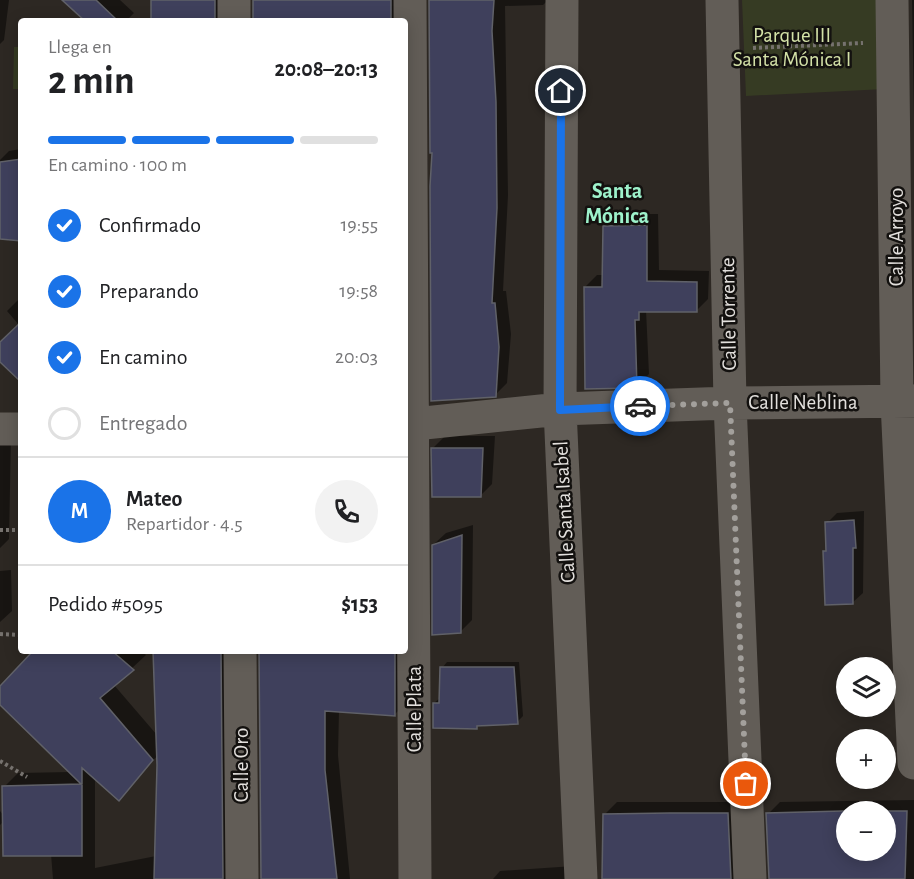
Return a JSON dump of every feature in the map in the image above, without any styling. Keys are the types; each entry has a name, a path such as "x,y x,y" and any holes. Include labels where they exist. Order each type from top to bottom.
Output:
{"street":[{"path":"234,0 234,18"},
{"name":"Calle Plata","path":"410,0 408,425 415,879"},
{"name":"Calle Santa Isabel","path":"562,0 560,410 581,879"},
{"name":"Calle Torrente","path":"722,0 730,403 750,879"},
{"name":"Calle Arroyo","path":"892,0 906,402 914,763"},
{"name":"Calle Neblina","path":"408,425 560,410 730,403 906,402"},
{"path":"0,429 18,429"},
{"name":"Calle Oro","path":"240,654 242,879"}],"path":[{"path":"744,49 872,43"},
{"path":"0,530 18,530"},
{"path":"0,634 18,634"},
{"path":"0,761 27,777"}],"green space":[{"name":"Parque III Santa Mónica I","path":"742,0 883,0 885,89 746,96"},
{"path":"14,47 18,47 18,89 13,89"}],"building":[{"path":"62,0 96,0 115,18 82,18"},
{"path":"151,0 215,0 215,18 151,18"},
{"path":"253,0 391,0 391,18 253,18"},
{"path":"429,0 494,0 492,31 496,102 497,208 492,303 495,303 499,347 496,397 431,401 430,186 432,153 430,153"},
{"path":"18,159 18,241 0,239 0,162"},
{"path":"647,225 647,281 697,282 697,312 639,312 639,320 635,320 637,388 585,389 584,287 602,287 603,226"},
{"path":"18,325 18,379 0,362 0,342"},
{"path":"431,448 483,448 481,497 432,497"},
{"path":"854,520 856,548 853,548 853,604 825,605 823,551 826,551 825,522"},
{"path":"462,535 461,633 432,635 432,545"},
{"path":"30,654 115,654 134,670 100,698 153,760 119,801 82,768 82,856 3,856 2,786 81,784 0,705 0,686"},
{"path":"153,654 221,654 223,879 154,879 157,765"},
{"path":"259,654 395,654 395,716 325,711 325,770 337,879 261,879"},
{"path":"440,667 514,667 518,724 477,726 477,729 433,728 433,703 439,703"},
{"path":"836,811 836,861 896,861 896,811 907,811 905,879 769,879 766,813"},
{"path":"728,813 731,879 602,879 603,814"}],"way so far":[{"path":"640,406 730,403 746,784"}],"district":[{"name":"Santa Mónica","path":"617,202"}],"route":[{"path":"561,91 560,410 640,406"}]}
